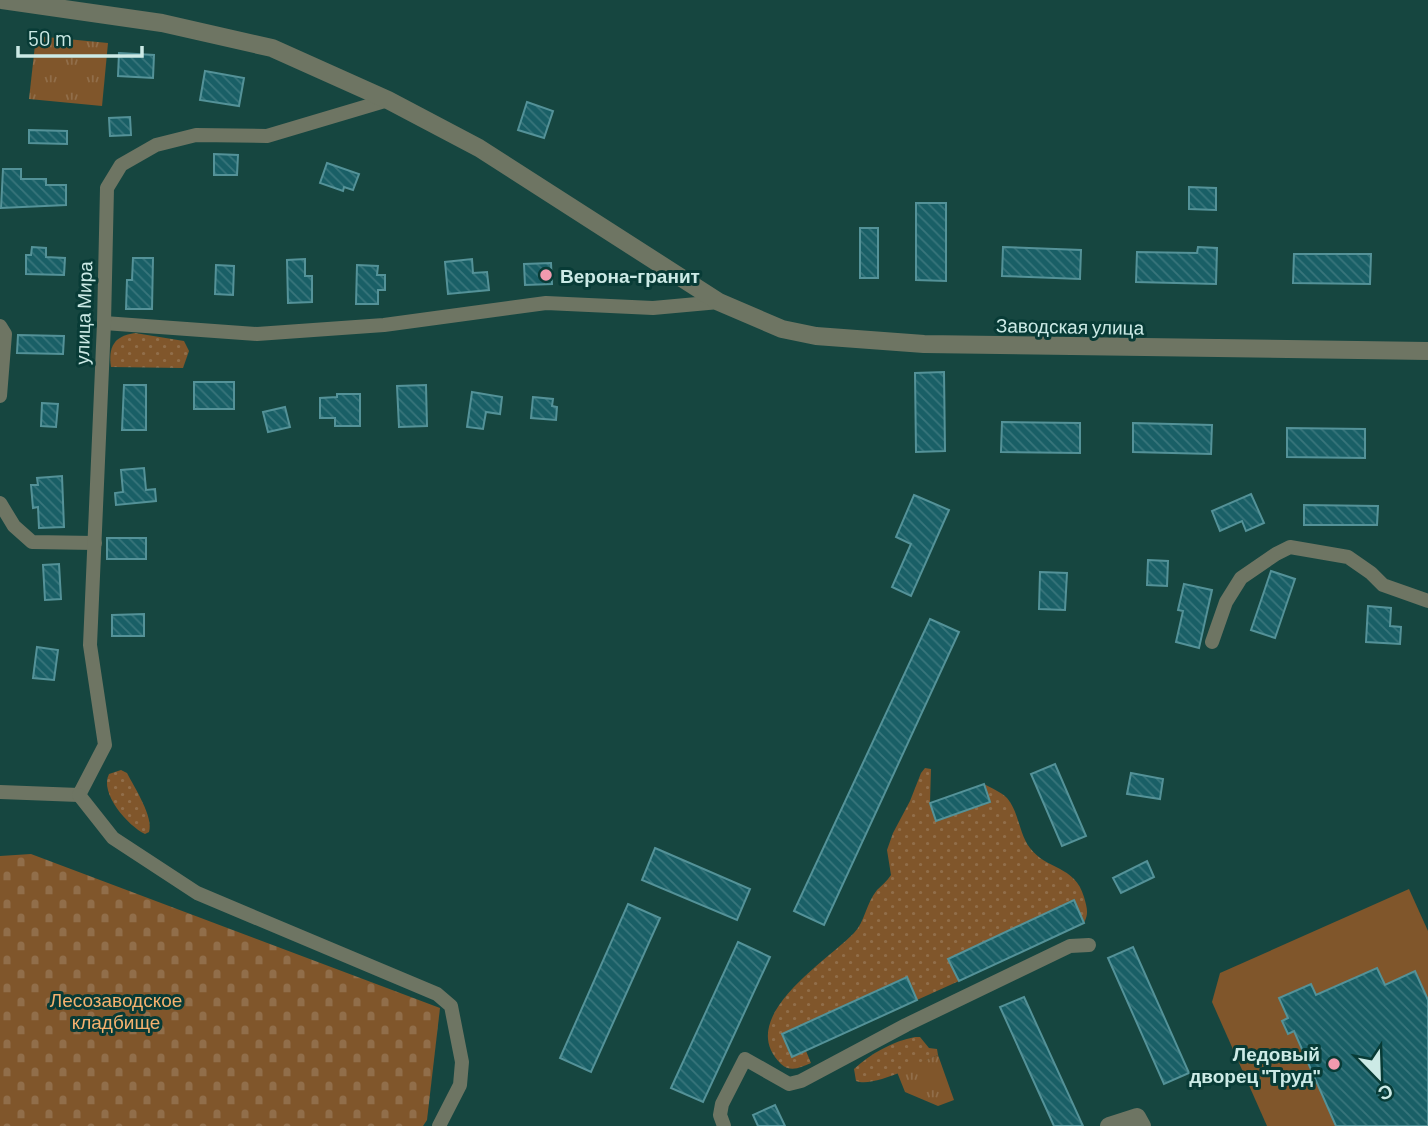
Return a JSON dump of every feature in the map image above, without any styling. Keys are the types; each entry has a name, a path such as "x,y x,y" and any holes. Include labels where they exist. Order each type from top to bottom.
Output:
{"street":[{"path":"2,0 162,23 272,48 388,100 479,148 719,302"},
{"name":"улица Мира","path":"79,795 105,745 90,645 107,188 121,164 156,145 196,135 267,136 388,100"},
{"path":"104,323 257,334 384,325 546,303 653,308 719,302"},
{"name":"Заводская улица","path":"719,302 782,329 816,336 863,340 999,346 1428,351"},
{"path":"0,326 5,334 0,396"},
{"path":"0,503 14,526 32,542 95,543"},
{"path":"1212,642 1226,602 1241,578 1290,547 1349,557 1383,584 1428,601"},
{"path":"0,792 79,795 113,838 197,893 437,994 451,1006 463,1062 460,1085 439,1126"},
{"path":"724,1126 720,1115 722,1104 745,1059 789,1084 801,1081 1070,946 1089,945"},
{"path":"1109,1126 1137,1117 1142,1126"}],"green space":[{"path":"36,36 108,43 102,106 29,99"},
{"path":"135,333 184,341 189,351 183,368 111,367 114,344 122,337"},
{"path":"925,768 931,769 930,803 936,821 990,801 984,784 1007,798 1030,848 1044,860 1067,873 1080,887 1087,910 1084,923 1073,901 949,959 959,981 917,1000 906,977 782,1034 792,1057 806,1051 811,1063 796,1068 785,1067 769,1046 769,1028 776,1010 806,975 854,933 873,895 891,875 887,850"},
{"path":"121,770 127,773 149,818 149,832 145,834 124,817 108,790 109,774"},
{"name":"Лесозаводское кладбище","path":"31,854 440,1008 427,1120 423,1126 0,1126 0,856"},
{"name":"Ледовый дворец \"Труд\"","path":"1409,889 1428,931 1428,1126 1267,1126 1212,1002 1220,973"},
{"path":"920,1037 929,1048 937,1049 938,1055 885,1078 856,1081 854,1069 867,1058 890,1045"},
{"path":"938,1055 954,1100 938,1106 905,1092 897,1072"}],"building":[{"path":"119,53 154,55 153,78 118,76"},
{"path":"205,71 244,78 239,106 200,100"},
{"path":"527,102 553,111 544,138 518,130"},
{"path":"130,117 131,135 110,136 109,118"},
{"path":"29,130 67,131 67,144 29,143"},
{"path":"214,154 238,155 237,175 214,175"},
{"path":"327,163 359,174 353,190 344,187 343,191 320,183"},
{"path":"3,169 21,169 21,179 46,179 46,185 66,185 66,205 1,208"},
{"path":"1189,187 1216,188 1216,210 1189,209"},
{"path":"916,203 946,203 946,281 916,280"},
{"path":"860,228 878,228 878,278 860,278"},
{"path":"32,247 46,248 46,257 65,258 64,275 26,274 26,255 31,255"},
{"path":"1003,247 1081,250 1080,279 1002,276"},
{"path":"1198,247 1217,248 1216,284 1136,282 1137,252 1197,253"},
{"path":"1294,254 1371,254 1370,284 1293,283"},
{"path":"133,258 153,258 152,309 126,309 127,280 132,280"},
{"path":"305,259 305,276 312,276 312,302 288,303 287,260"},
{"path":"472,259 473,273 487,272 489,290 448,294 445,262"},
{"path":"551,263 552,284 525,285 524,264"},
{"path":"216,265 234,266 233,295 215,294"},
{"path":"357,265 378,266 377,275 385,275 385,290 378,290 378,304 356,304"},
{"path":"18,335 64,336 63,354 17,353"},
{"path":"944,372 945,451 916,452 915,373"},
{"path":"194,382 234,382 234,409 194,409"},
{"path":"124,385 146,385 146,430 122,430"},
{"path":"426,385 427,426 399,427 397,386"},
{"path":"472,392 502,397 500,414 486,412 483,429 467,427"},
{"path":"337,394 360,394 360,426 335,426 335,418 320,418 320,398 337,397"},
{"path":"533,397 553,399 552,406 557,407 556,420 531,418"},
{"path":"42,403 58,404 56,427 41,426"},
{"path":"285,407 290,427 268,432 263,412"},
{"path":"1002,422 1080,423 1080,453 1001,452"},
{"path":"1133,423 1212,425 1211,454 1133,452"},
{"path":"1287,428 1365,429 1365,458 1287,457"},
{"path":"144,468 146,490 155,489 156,501 116,505 115,493 123,492 121,470"},
{"path":"62,476 64,527 39,528 38,507 33,508 31,485 38,485 37,478"},
{"path":"1251,494 1264,523 1246,531 1242,521 1220,531 1212,511"},
{"path":"914,495 949,510 911,596 892,587 911,544 896,537"},
{"path":"1304,505 1378,506 1377,525 1304,525"},
{"path":"107,538 146,538 146,559 107,559"},
{"path":"1148,560 1168,561 1167,586 1147,585"},
{"path":"59,564 61,599 45,600 43,565"},
{"path":"1271,571 1295,579 1275,638 1251,630"},
{"path":"1040,572 1067,573 1065,610 1039,609"},
{"path":"1184,584 1212,590 1199,648 1176,642 1183,611 1178,610"},
{"path":"1368,606 1391,608 1390,626 1401,627 1400,644 1366,642"},
{"path":"144,614 144,636 112,636 112,615"},
{"path":"930,619 959,632 824,925 794,911"},
{"path":"37,647 58,650 54,680 33,678"},
{"path":"1055,764 1086,836 1062,846 1031,774"},
{"path":"1131,773 1163,779 1160,799 1127,794"},
{"path":"984,784 990,802 936,821 930,803"},
{"path":"655,848 750,889 737,920 642,880"},
{"path":"1147,861 1154,877 1121,893 1113,878"},
{"path":"1074,900 1084,923 959,981 948,959"},
{"path":"628,904 660,918 591,1072 560,1058"},
{"path":"738,942 770,957 703,1102 671,1088"},
{"path":"1133,947 1189,1073 1164,1084 1108,958"},
{"path":"1377,968 1385,985 1415,971 1428,1000 1428,1126 1336,1126 1294,1031 1288,1034 1282,1021 1288,1018 1279,998 1311,984 1316,995"},
{"path":"907,977 917,1000 792,1057 782,1034"},
{"path":"1024,997 1083,1126 1054,1126 1000,1007"},
{"path":"775,1105 785,1126 758,1126 753,1115"}],"place":[{"name":"Верона-гранит","path":"546,275"},
{"name":"Ледовый дворец \"Труд\"","path":"1334,1064"}]}
